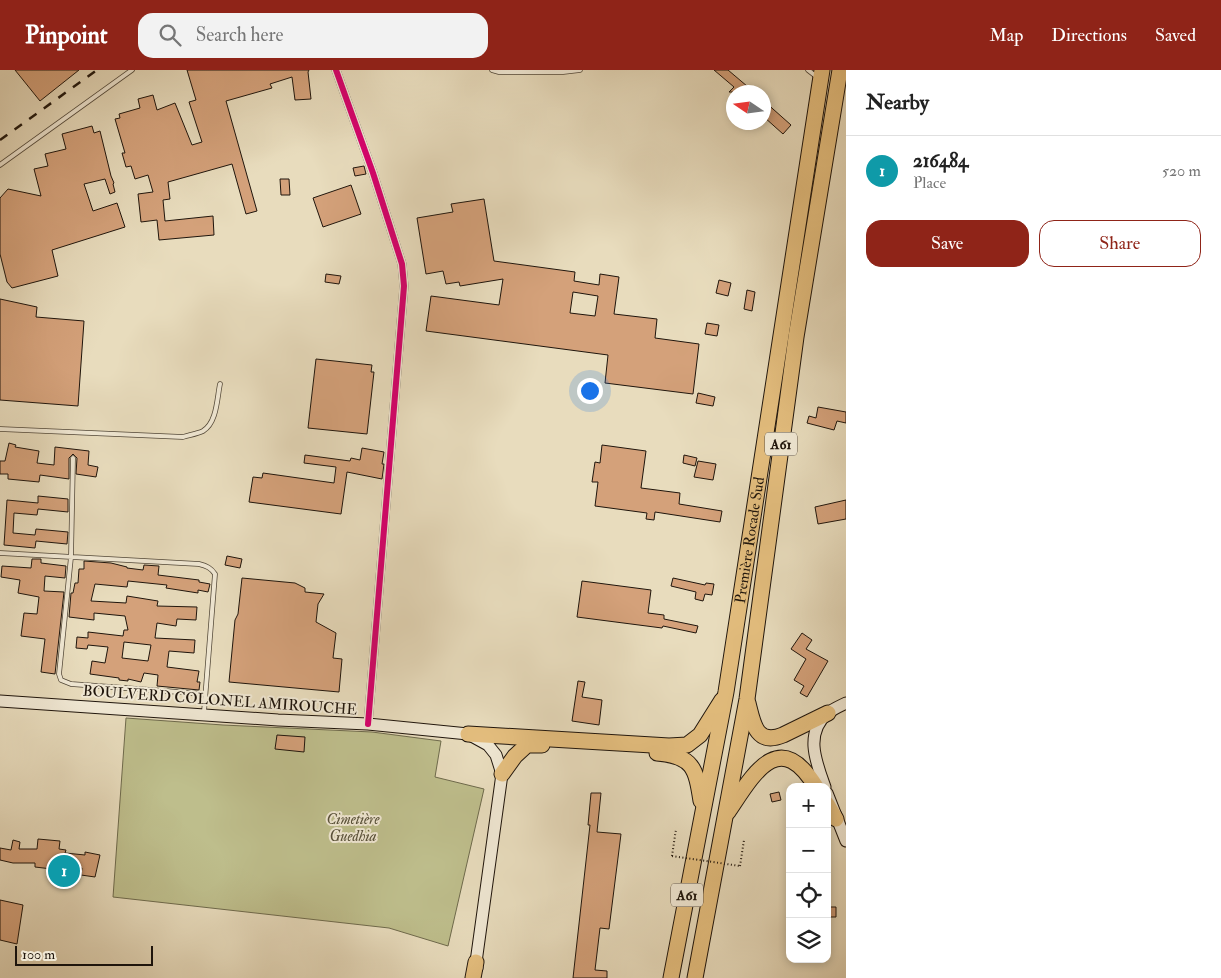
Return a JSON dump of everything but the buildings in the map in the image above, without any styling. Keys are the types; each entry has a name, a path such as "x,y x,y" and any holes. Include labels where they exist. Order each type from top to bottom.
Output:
{"highway":[{"name":"Première Rocade Sud","path":"695,978 747,699 796,337 840,70"},
{"name":"Première Rocade Sud","path":"671,978 726,692 821,75"},
{"path":"468,734 669,746 687,745 700,735 726,692"},
{"path":"747,699 756,730 768,738 783,736 828,713"},
{"path":"502,774 515,756 527,745 550,745 673,755 687,761 697,775 703,812"},
{"path":"724,817 755,772 773,759 792,760 802,766 813,783"},
{"path":"831,811 836,819"},
{"path":"473,978 476,962"}],"main road":[{"name":"BOULVERD COLONEL AMIROUCHE","path":"0,701 368,724 468,734"},
{"path":"824,783 814,754 814,743 818,726 828,713 846,703"},
{"path":"468,734 488,745 496,755 502,774 476,962 478,978"},
{"path":"831,805 846,841"}],"street":[{"path":"336,70 373,174 404,273 368,724"}],"lane":[{"path":"0,165 132,70"},
{"path":"492,70 499,72 563,72 580,70"},
{"path":"808,70 821,75"},
{"path":"0,429 183,437 203,431 210,424 214,415 220,384"},
{"path":"73,458 71,557 59,674 61,680 71,684 205,694"},
{"path":"0,553 199,564 212,569 215,574 204,715"}],"path":[{"path":"676,829 672,856 740,866 744,840"}],"green space":[{"name":"Cimetière Guedhia","path":"126,718 372,732 441,741 435,777 484,789 448,946 389,928 113,897"}],"railway":[{"path":"0,140 97,70"}],"cycle path":[{"path":"336,70 373,173 402,264 404,286 368,724"}],"place":[{"name":"216484","path":"64,871"}]}
